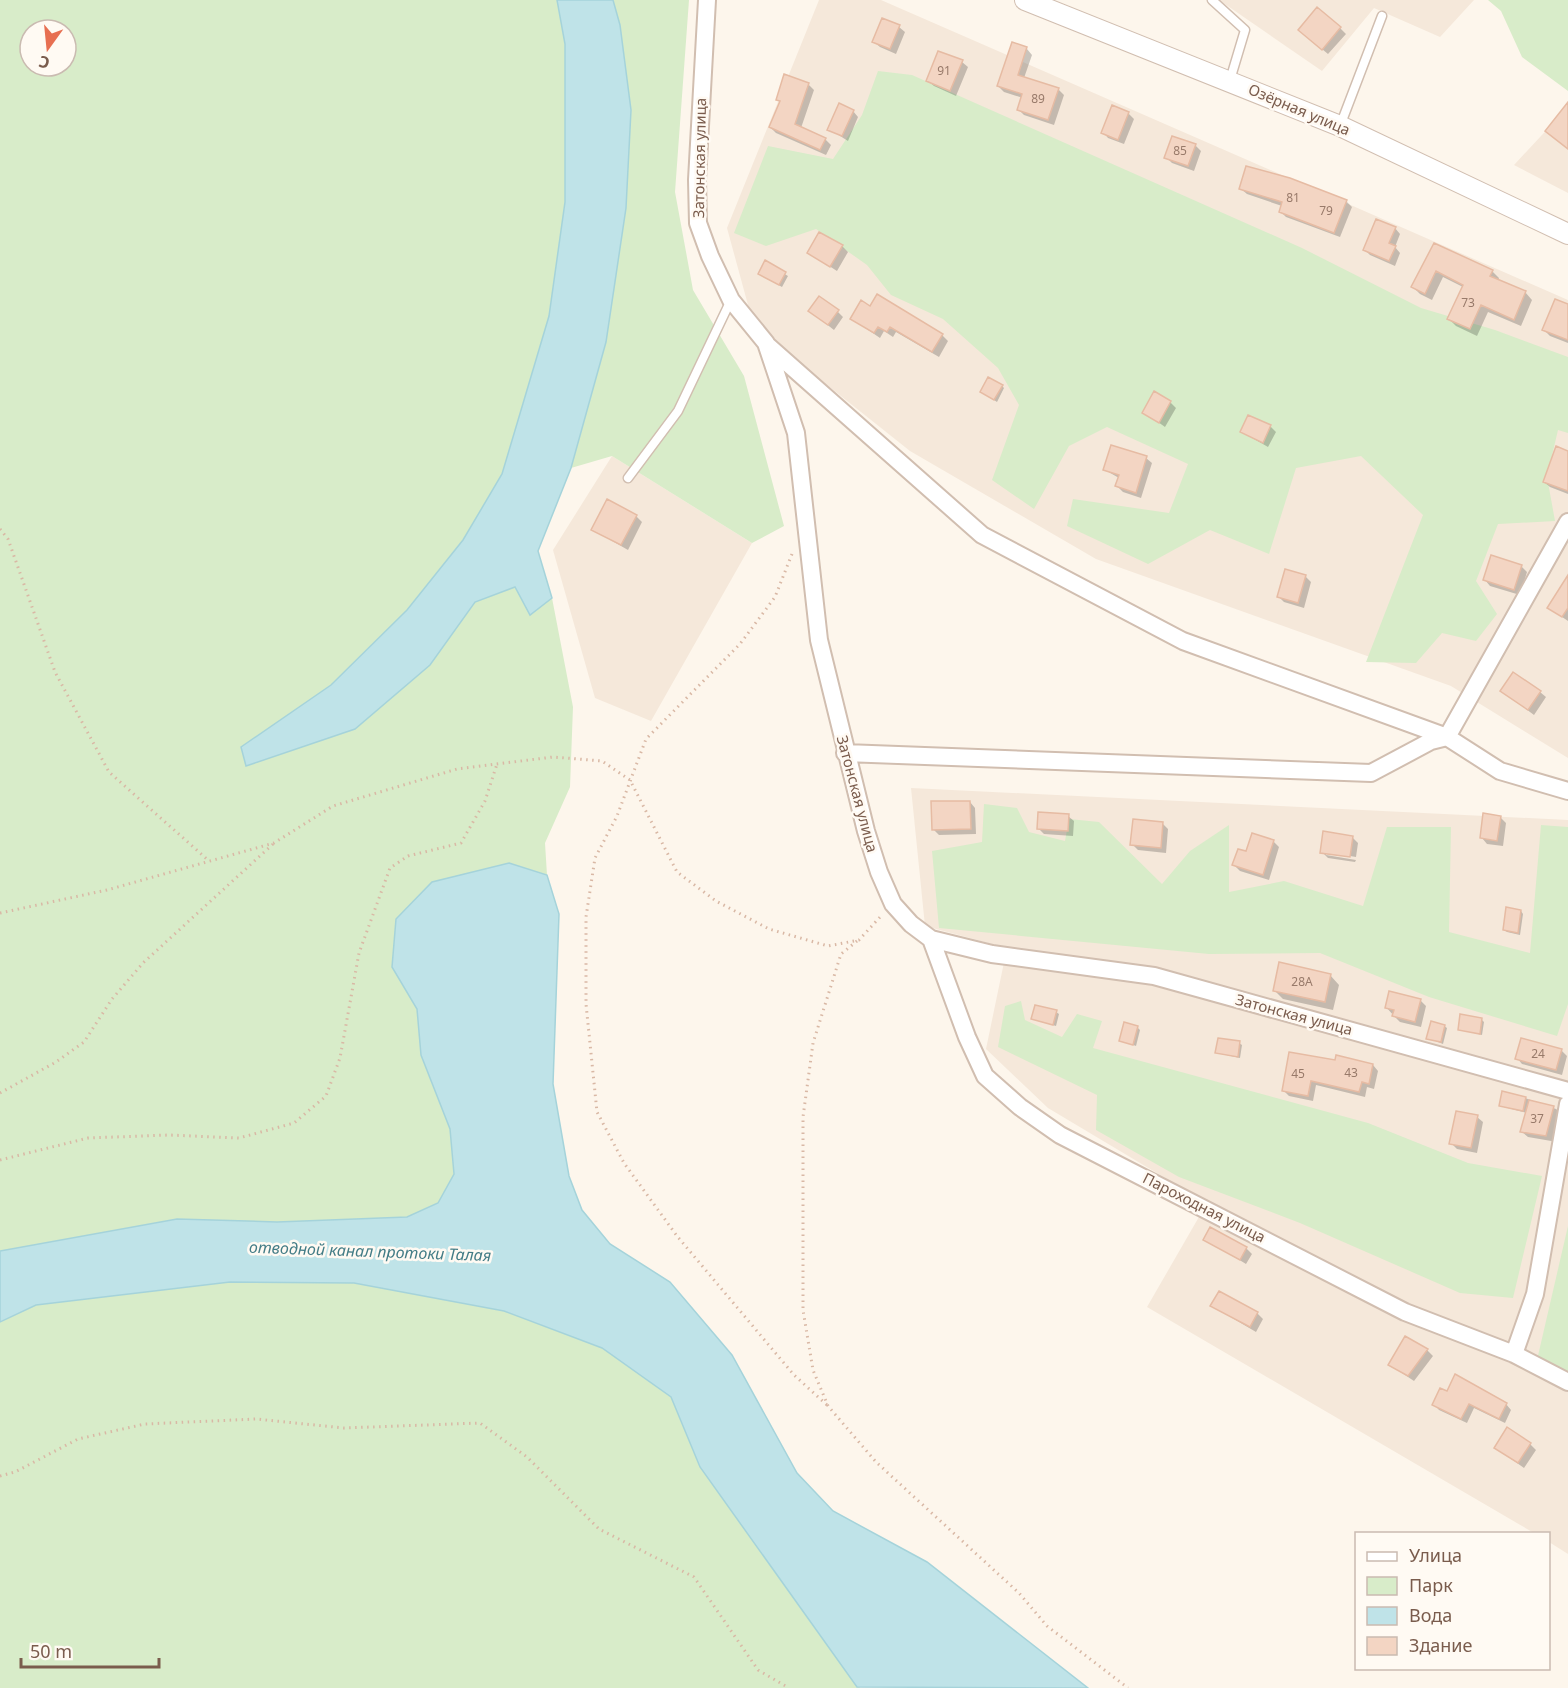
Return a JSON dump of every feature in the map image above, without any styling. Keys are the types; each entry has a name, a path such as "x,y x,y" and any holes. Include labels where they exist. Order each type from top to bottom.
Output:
{"street":[{"name":"Озёрная улица","path":"1025,0 1230,80 1340,126 1568,234"},
{"name":"Затонская улица","path":"709,4 697,180 698,223 710,256 731,300 766,343 796,433 804,522 819,640 845,753 879,872 893,904 911,924 931,939 992,954 1154,976 1568,1090"},
{"path":"766,343 982,535 1183,641 1447,737 1500,771 1568,791"},
{"path":"845,753 1371,773 1431,741 1447,737 1568,522"},
{"name":"Пароходная улица","path":"931,939 967,1037 985,1076 1020,1107 1060,1135 1405,1312 1514,1354 1568,1382"},
{"path":"1514,1354 1535,1294 1568,1104"}],"lane":[{"path":"1212,0 1245,30 1230,80"},
{"path":"1340,126 1382,16"},
{"path":"628,478 678,411 731,300"}],"path":[{"path":"804,522 775,597 740,644 646,739 617,816 595,858 586,917 586,1004 597,1112 624,1163 677,1236 794,1375 828,1406 876,1462 1019,1593 1047,1626 1128,1688"},
{"path":"0,529 8,539 56,672 109,772 209,861"},
{"path":"0,1093 56,1062 84,1042 112,999 143,963 274,843 333,806 457,769 554,757 602,761 630,780 677,872 716,901 769,929 828,946 859,940"},
{"path":"0,1160 88,1138 239,1137 294,1123 326,1096 330,1086 340,1058 359,953 390,868 408,856 461,843 486,801 497,764"},
{"path":"0,913 108,890 274,843"},
{"path":"828,1406 813,1370 803,1310 803,1117 813,1043 841,954 859,940 893,904"},
{"path":"0,1476 15,1472 78,1439 145,1424 256,1419 344,1428 480,1423 527,1457 599,1529 694,1577 758,1670 789,1688"}],"shaded area":[{"path":"819,0 881,0 1568,300 1568,758 1451,686 1096,559 910,451 754,327 727,228"},
{"path":"1219,0 1474,0 1440,37 1374,8 1322,71"},
{"path":"1568,107 1568,193 1514,165"},
{"path":"612,456 752,543 651,721 595,698 553,550"},
{"path":"911,788 1568,820 1568,1554 1550,1543 1550,1532 1532,1532 1147,1307 1207,1203 1048,1108 986,1049 1007,948 925,926"}],"green space":[{"path":"0,0 557,0 565,44 565,202 549,316 502,474 463,540 407,610 331,685 241,748 247,766 430,665 475,602 515,587 530,615 552,598 573,707 570,787 545,843 547,875 509,863 392,967 417,1009 421,1055 450,1129 454,1174 438,1203 407,1217 277,1222 177,1219 0,1251"},
{"path":"613,0 689,0 675,192 693,290 744,376 784,526 752,543 612,456 571,468 606,342 631,110 620,25"},
{"path":"1488,0 1568,0 1568,91 1522,57 1501,11"},
{"path":"878,71 912,75 1302,248 1421,308 1495,330 1568,357 1568,433 1558,430 1547,477 1555,521 1498,524 1476,581 1497,614 1476,641 1442,633 1416,663 1366,662 1423,515 1361,456 1296,468 1269,554 1210,530 1148,564 1067,526 1073,499 1169,513 1188,464 1107,427 1069,446 1034,509 992,480 1019,405 998,368 943,319 891,295 867,265 816,229 766,246 734,233 768,146 833,159 862,115"},
{"path":"984,804 1017,808 1029,832 1065,841 1069,819 1099,822 1162,884 1190,851 1229,825 1229,892 1284,881 1363,906 1387,827 1451,827 1449,932 1530,953 1541,825 1568,827 1568,1004 1557,1036 1429,997 1320,953 1209,954 939,928 932,851 982,842"},
{"path":"1021,1001 1025,1020 1062,1037 1077,1014 1102,1021 1093,1048 1368,1123 1468,1163 1542,1176 1513,1298 1460,1293 1300,1223 1179,1177 1096,1130 1097,1095 998,1047 1005,1006"},
{"path":"1568,1226 1568,1373 1537,1360"},
{"path":"230,1282 354,1283 504,1311 602,1348 671,1397 700,1467 860,1688 0,1688 0,1322 36,1305"}],"water":[{"path":"557,0 613,0 620,25 631,110 626,208 606,342 571,468 538,551 552,598 530,615 515,587 475,602 430,665 355,729 246,766 241,747 331,685 407,610 463,540 502,474 549,316 565,202 565,44"},
{"name":"отводной канал протоки Талая","path":"509,863 547,875 559,914 553,1084 569,1176 582,1210 610,1244 670,1282 732,1355 797,1473 833,1511 927,1562 1088,1688 857,1687 700,1467 671,1397 602,1348 504,1311 354,1283 230,1282 36,1305 0,1322 0,1251 177,1219 277,1222 407,1217 438,1203 454,1174 450,1129 421,1055 417,1009 392,967 396,919 432,882"}],"building":[{"path":"1317,7 1341,27 1322,50 1298,30"},
{"path":"882,18 900,25 890,49 872,42"},
{"path":"1012,42 1027,47 1018,75 1059,88 1048,120 1017,110 1022,94 997,86"},
{"path":"938,51 963,60 950,91 926,81"},
{"path":"784,74 809,83 795,124 826,138 820,150 769,127 780,101 776,100"},
{"path":"1568,102 1568,149 1545,131"},
{"path":"839,103 854,110 842,136 827,130"},
{"path":"1112,105 1129,112 1118,140 1101,133"},
{"path":"1172,136 1196,144 1188,166 1164,158"},
{"path":"1246,166 1290,178 1347,200 1334,233 1279,212 1282,202 1239,189"},
{"path":"1376,219 1396,227 1389,243 1396,246 1389,261 1363,250"},
{"path":"819,232 843,245 830,267 807,253"},
{"path":"1434,243 1493,270 1490,276 1526,291 1514,320 1481,305 1470,329 1447,319 1463,285 1436,271 1425,294 1411,287"},
{"path":"765,260 786,272 779,285 758,274"},
{"path":"877,294 943,334 932,352 890,327 887,332 878,327 874,333 850,319 861,300 870,306"},
{"path":"819,296 839,310 828,325 808,311"},
{"path":"1555,299 1568,304 1568,340 1542,330"},
{"path":"988,377 1003,385 994,400 980,392"},
{"path":"1154,391 1171,401 1159,423 1142,413"},
{"path":"1248,415 1271,425 1263,443 1240,432"},
{"path":"1111,445 1147,456 1136,493 1115,486 1119,475 1103,470"},
{"path":"1556,446 1568,451 1568,491 1543,482"},
{"path":"607,499 637,515 621,545 591,530"},
{"path":"1491,555 1522,565 1514,590 1483,580"},
{"path":"1285,569 1306,575 1298,603 1277,597"},
{"path":"1568,575 1568,608 1562,617 1547,608"},
{"path":"1513,672 1541,691 1528,710 1500,691"},
{"path":"931,801 970,801 971,829 932,830"},
{"path":"1038,812 1069,814 1068,831 1037,829"},
{"path":"1483,813 1501,816 1497,841 1480,838"},
{"path":"1133,819 1163,822 1161,848 1130,845"},
{"path":"1323,831 1353,836 1350,857 1320,853"},
{"path":"1252,833 1274,840 1263,875 1232,865 1238,849 1246,851"},
{"path":"1506,907 1521,910 1518,933 1503,930"},
{"path":"1279,962 1331,974 1325,1002 1273,991"},
{"path":"1389,991 1421,999 1415,1022 1392,1016 1394,1010 1385,1008"},
{"path":"1035,1005 1057,1010 1053,1025 1031,1019"},
{"path":"1460,1014 1482,1018 1480,1034 1458,1030"},
{"path":"1431,1021 1445,1025 1441,1042 1426,1039"},
{"path":"1124,1022 1138,1026 1133,1045 1119,1041"},
{"path":"1218,1038 1240,1041 1238,1057 1215,1053"},
{"path":"1521,1038 1562,1049 1556,1070 1515,1059"},
{"path":"1289,1052 1335,1060 1336,1055 1373,1064 1369,1084 1362,1082 1359,1092 1311,1081 1308,1096 1282,1091"},
{"path":"1502,1091 1526,1097 1523,1111 1499,1106"},
{"path":"1529,1100 1554,1106 1546,1136 1520,1132"},
{"path":"1456,1111 1478,1115 1471,1148 1449,1144"},
{"path":"1210,1227 1247,1247 1240,1260 1203,1240"},
{"path":"1219,1291 1258,1312 1250,1327 1210,1306"},
{"path":"1405,1336 1428,1349 1408,1376 1388,1365"},
{"path":"1455,1374 1507,1403 1499,1419 1469,1404 1461,1419 1432,1405 1440,1388 1447,1391"},
{"path":"1507,1427 1531,1443 1518,1463 1494,1448"}]}
